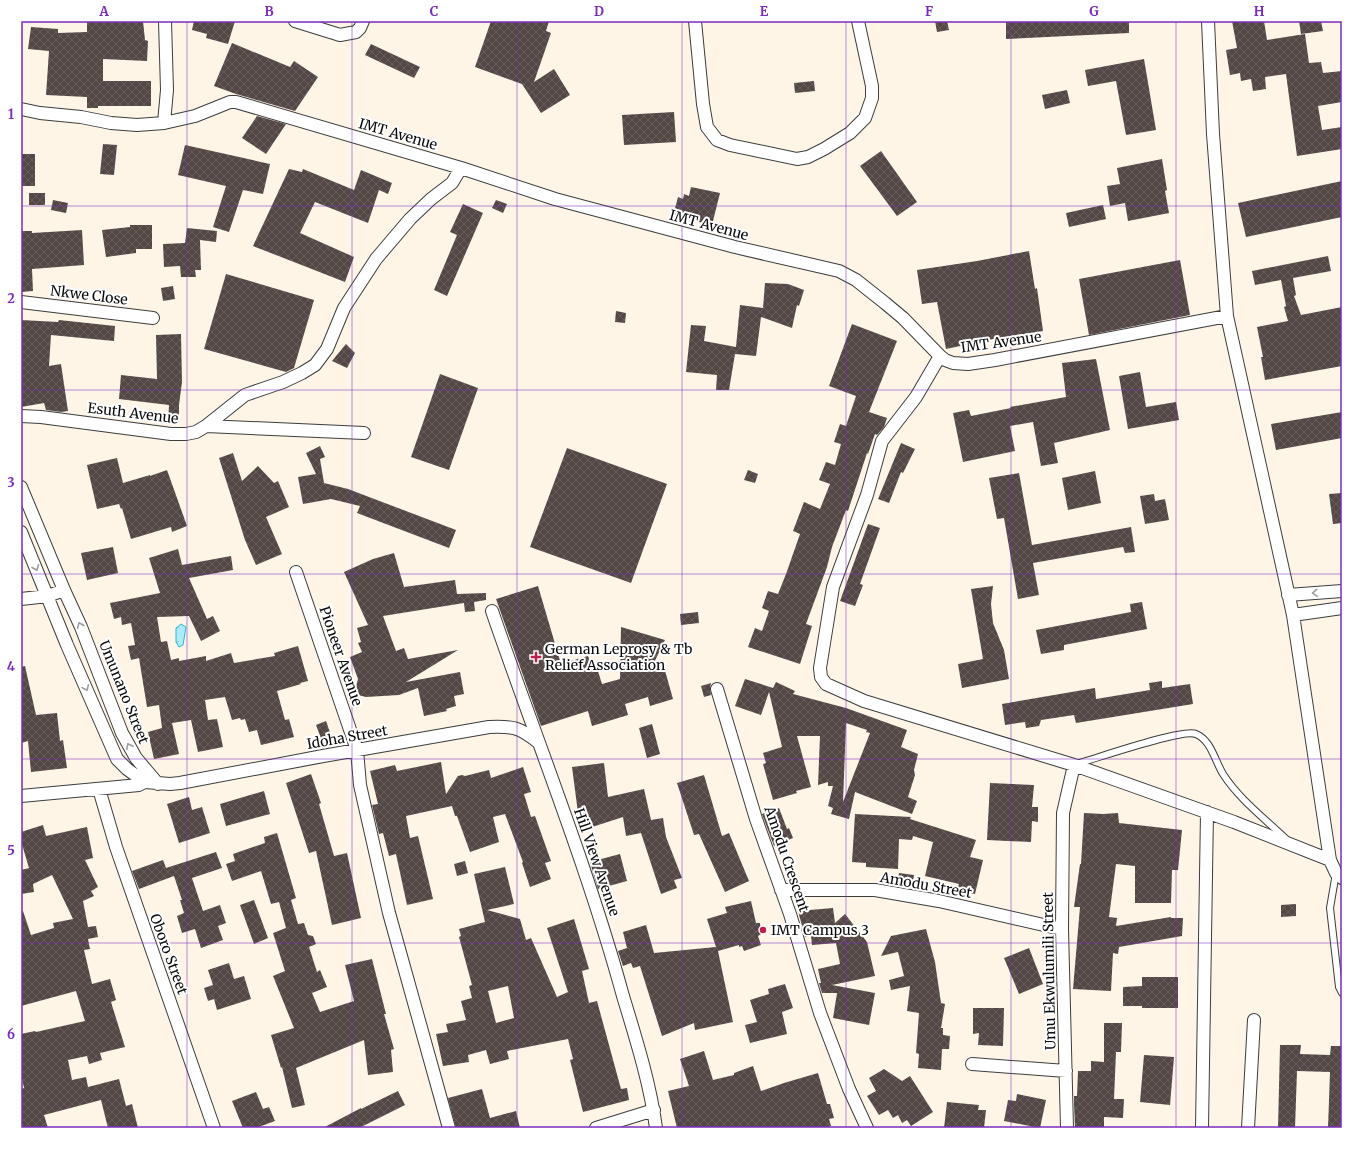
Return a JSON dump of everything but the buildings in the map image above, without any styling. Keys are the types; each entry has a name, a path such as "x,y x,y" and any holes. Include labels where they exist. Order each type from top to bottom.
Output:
{"street":[{"path":"164,123 167,90 165,21"},
{"path":"295,21 340,36 356,32 360,28 363,21"},
{"path":"695,21 707,127 717,140 730,145 797,159 808,157 824,149 850,133 865,118 872,98 872,86 858,21"},
{"path":"1208,21 1213,134 1227,316 1293,615 1330,860 1339,875"},
{"name":"IMT Avenue","path":"21,109 40,113 81,117 110,124 137,125 164,123 195,116 230,102 236,102 461,168 577,205 735,247 839,271 856,280 885,303 903,318 940,356 953,363 968,364 995,360 1227,316"},
{"name":"Esuth Avenue","path":"21,416 41,417 171,434 186,434 196,432 206,426 245,395 283,382 302,373 315,365 327,349 344,308 376,259 410,219 452,183 461,168"},
{"name":"Nkwe Close","path":"21,302 153,318"},
{"path":"940,356 916,397 882,442 867,495 833,587 820,668 821,677 826,684 864,701 1074,765 1208,812 1330,860"},
{"path":"206,426 364,433"},
{"name":"Umunano Street","path":"21,487 81,627 122,733 136,758 152,781"},
{"path":"21,532 118,759 127,769 152,781"},
{"name":"Pioneer Avenue","path":"296,572 357,750 360,785 389,913 448,1128"},
{"path":"21,599 48,596 64,590"},
{"path":"1288,595 1342,591"},
{"path":"1293,615 1342,608"},
{"name":"Hill View Avenue","path":"492,612 607,937 654,1110 656,1128"},
{"name":"Amodu Crescent","path":"717,689 756,819 781,890 820,1013 849,1089 867,1128"},
{"name":"Idoha Street","path":"21,796 139,785 152,781 180,783 489,727 508,726 518,729 538,742"},
{"name":"Umu Ekwulumili Street","path":"1067,1128 1062,928 1062,813 1074,765"},
{"name":"Oboro Street","path":"99,789 116,847 214,1128"},
{"path":"1202,1128 1208,812"},
{"name":"Amodu Street","path":"781,890 875,890 939,901 1062,928"},
{"path":"1248,1128 1254,1020"},
{"path":"972,1064 1066,1071"},
{"path":"596,1128 654,1110"}],"lane":[{"path":"1074,765 1167,737 1185,733 1195,733 1209,746 1222,772 1246,803 1293,846"},
{"path":"1339,875 1330,908 1340,979 1339,987 1342,993"}],"water":[{"path":"181,624 186,627 183,645 179,647 176,642 176,628"}],"place":[{"name":"German Leprosy & Tb Relief Association","path":"536,657"},
{"name":"IMT Campus 3","path":"763,930"}]}
